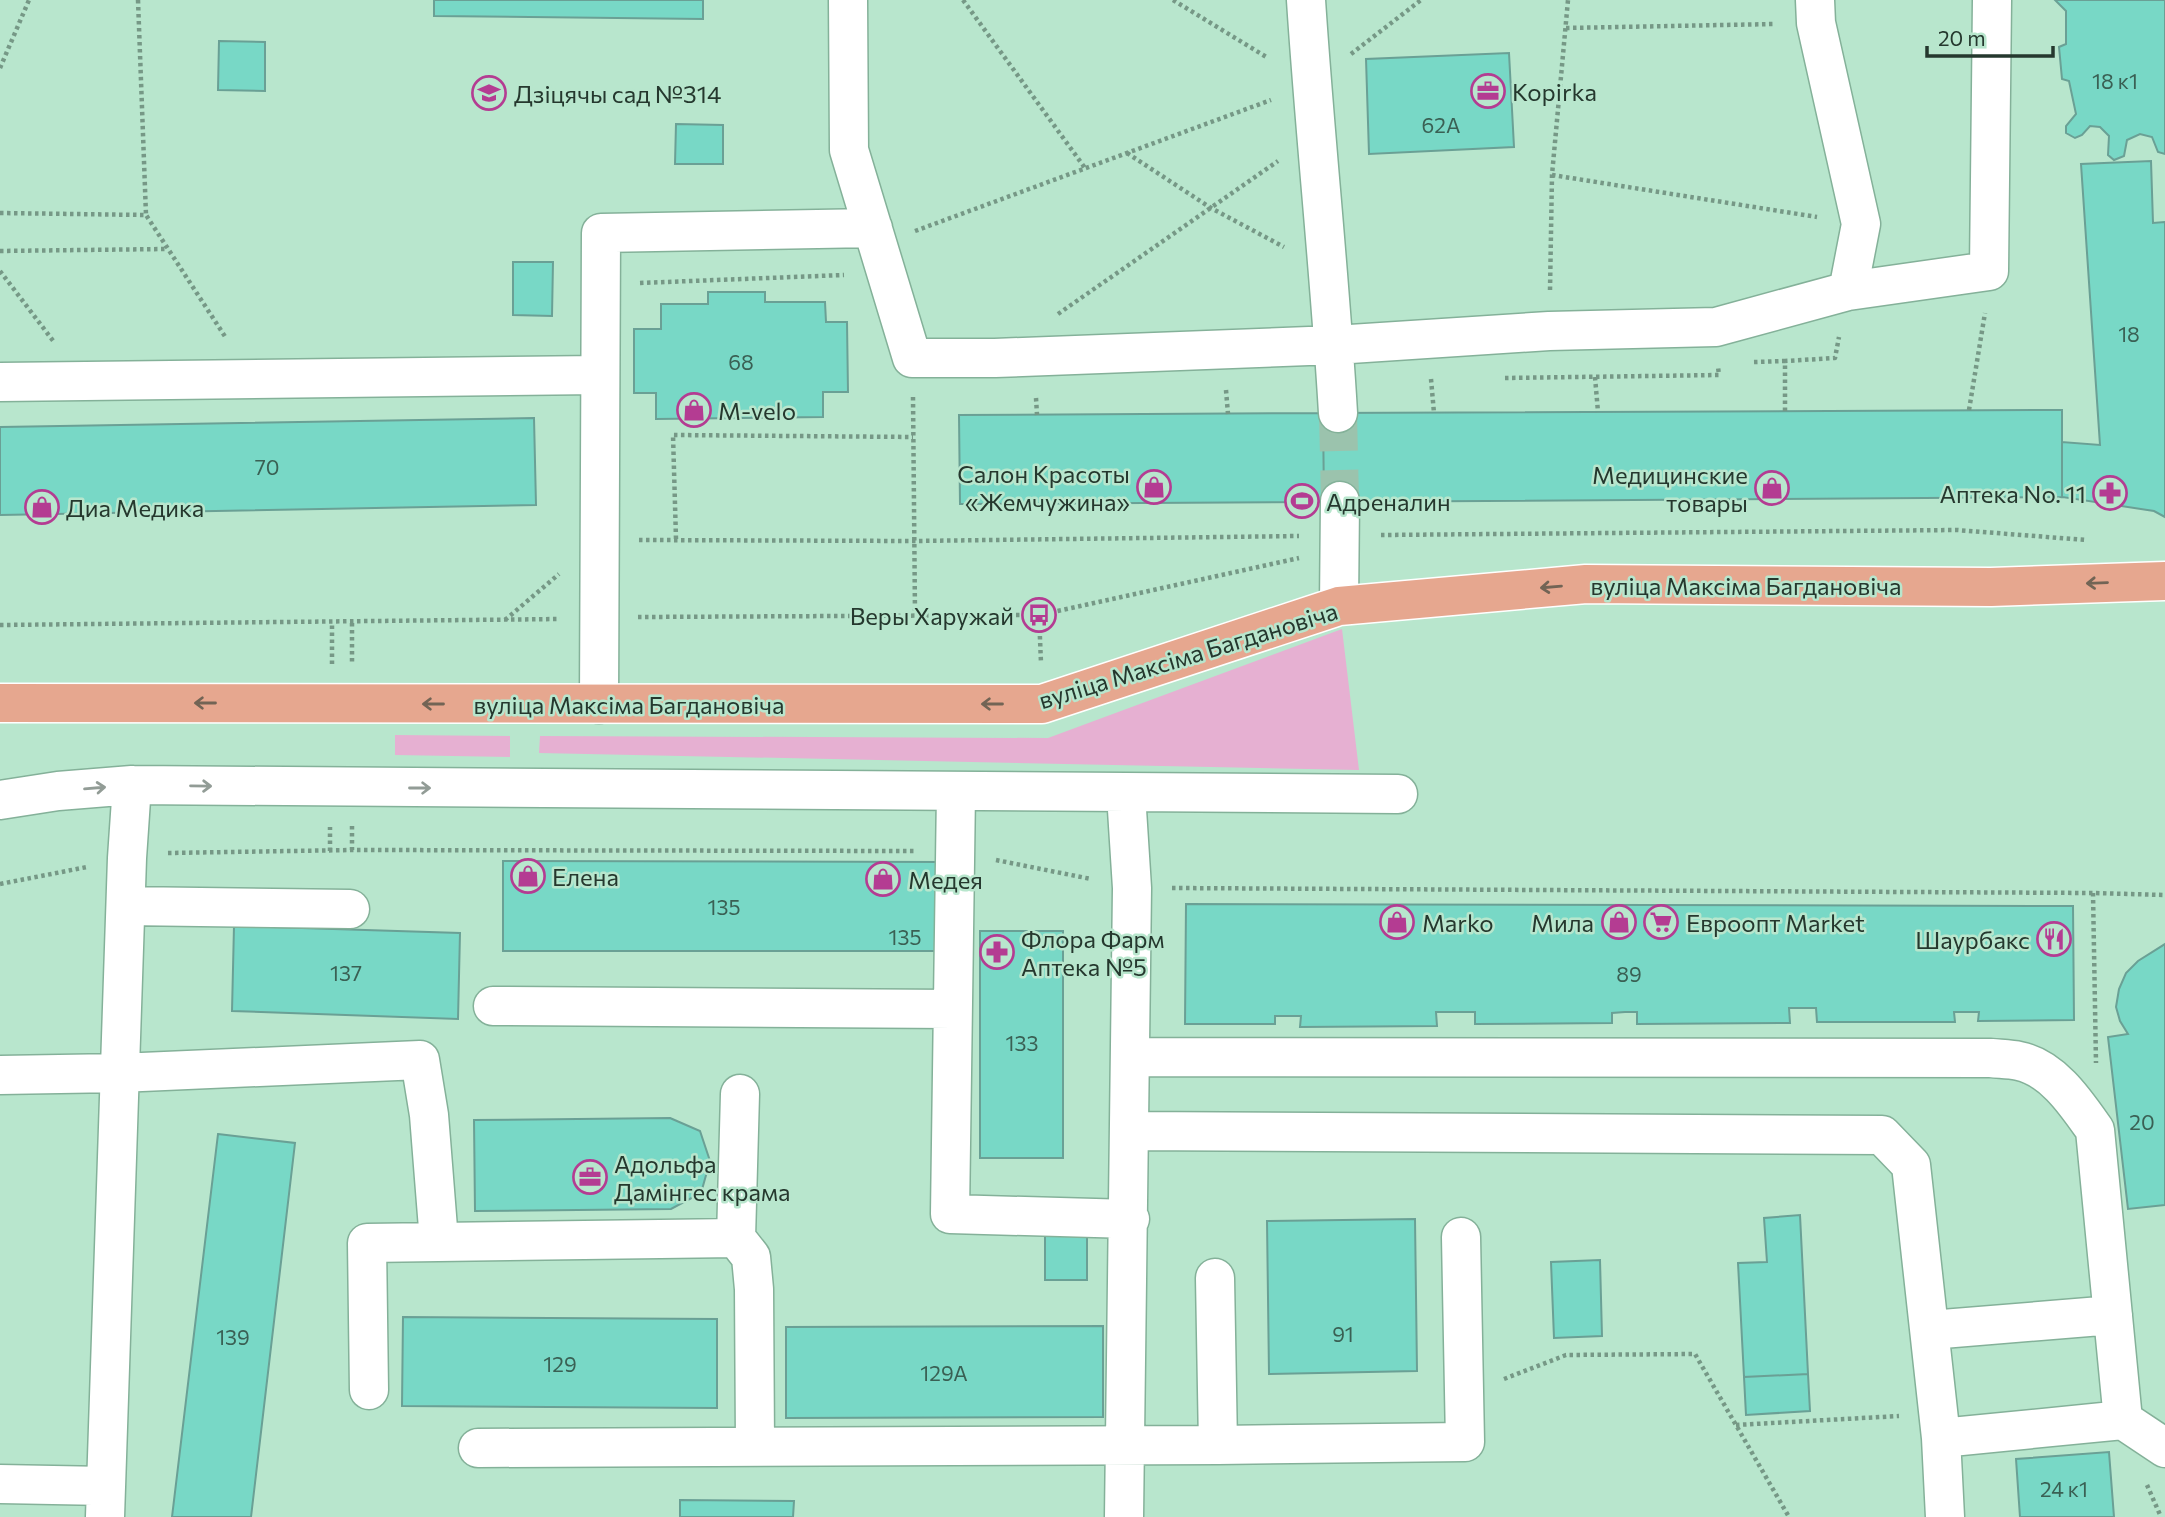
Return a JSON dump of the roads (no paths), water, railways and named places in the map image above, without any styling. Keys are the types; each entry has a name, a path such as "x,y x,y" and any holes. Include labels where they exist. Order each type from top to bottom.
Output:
{"main road":[{"name":"вуліца Максіма Багдановіча","path":"0,703 1042,705 1339,606 1586,584 1991,587 2165,581"}],"street":[{"path":"848,0 849,150 912,358 995,358 1335,345 1549,331 1716,327 1848,291 1989,271 1992,0"},
{"path":"1306,0 1311,85 1335,345 1338,414"},
{"path":"1815,11 1861,224 1848,291"},
{"path":"599,704 601,233 875,237"},
{"path":"0,382 599,375"},
{"path":"1339,606 1341,529"},
{"path":"0,1484 106,1502 119,1073 132,785"},
{"path":"0,800 58,791 132,785 1398,794"},
{"path":"956,791 950,1214 1130,1219"},
{"path":"1124,1517 1132,1057 1132,888 1126,794"},
{"path":"127,906 350,909"},
{"path":"493,1006 951,1009"},
{"path":"1132,1057 1991,1058 2021,1061 2046,1073 2073,1099 2095,1129 2123,1420"},
{"path":"0,1075 119,1073 420,1060 429,1115 439,1241"},
{"path":"740,1094 736,1238 751,1256 754,1289 755,1446"},
{"path":"1129,1131 1882,1135 1910,1165 1940,1426 1945,1517"},
{"path":"478,1448 1465,1442 1461,1237"},
{"path":"369,1390 368,1242 736,1238"},
{"path":"1216,1278 1218,1445"},
{"path":"1930,1329 2113,1315"},
{"path":"1940,1426 2123,1420 2165,1448"}],"tunnel":[{"path":"1338,413 1340,501"}],"place":[{"name":"Kopirka","path":"1488,91"},
{"name":"Дзіцячы сад №314","path":"489,93"},
{"name":"M-velo","path":"694,410"},
{"name":"Салон Красоты «Жемчужина»","path":"1154,487"},
{"name":"Медицинские товары","path":"1772,488"},
{"name":"Аптека No. 11","path":"2110,493"},
{"name":"Адреналин","path":"1302,501"},
{"name":"Диа Медика","path":"42,507"},
{"name":"Веры Харужай","path":"1039,615"},
{"name":"Елена","path":"528,876"},
{"name":"Медея","path":"883,879"},
{"name":"Marko","path":"1397,922"},
{"name":"Мила","path":"1619,922"},
{"name":"Евроопт Market","path":"1661,922"},
{"name":"Шаурбакс","path":"2054,939"},
{"name":"Флора Фарм Аптека №5","path":"997,952"},
{"name":"Адольфа Дамінгес крама","path":"590,1177"}]}
